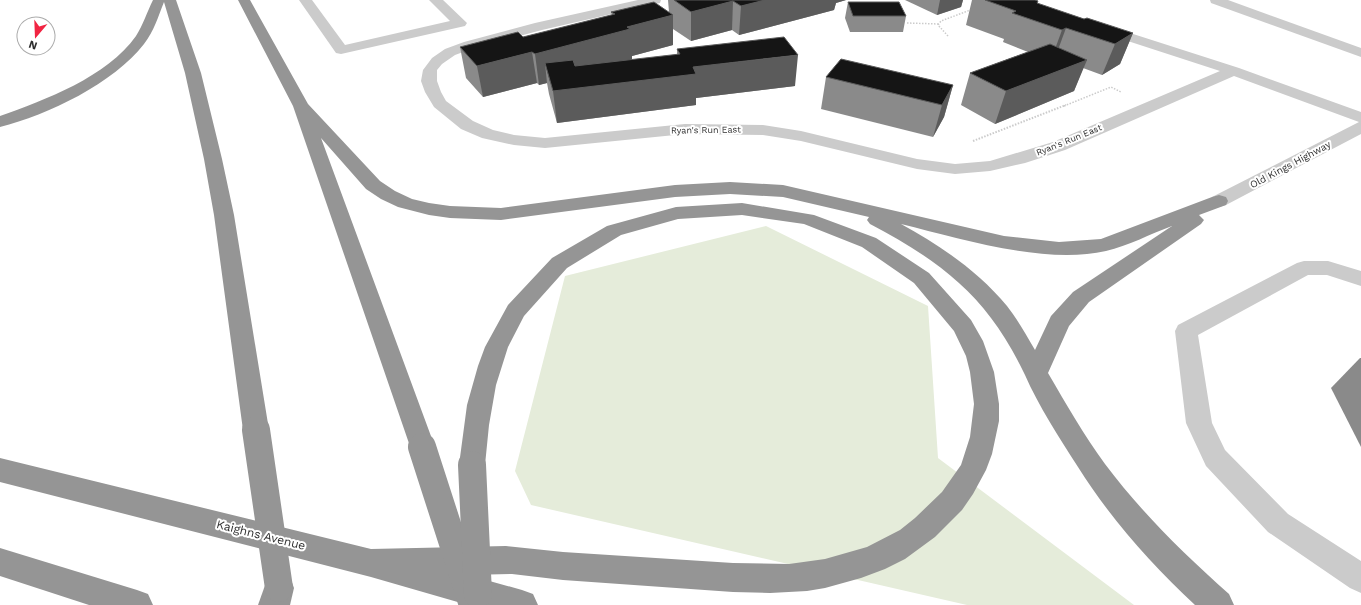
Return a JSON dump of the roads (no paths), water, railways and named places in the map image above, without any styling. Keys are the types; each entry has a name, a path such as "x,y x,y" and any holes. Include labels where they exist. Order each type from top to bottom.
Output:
{"highway":[{"path":"0,122 61,97 96,78 116,63 140,40 159,0"},
{"path":"170,0 193,73 214,166 228,244 256,430 279,599"},
{"path":"244,0 301,106 422,447 473,605"},
{"path":"301,106 373,185 388,195 405,203 450,212 501,214 675,191 730,188 783,192 838,203 1004,242 1059,249 1104,245 1220,202"},
{"path":"1036,374 1059,322 1081,297 1220,202"},
{"path":"838,203 896,229 947,261 973,282 994,306 1013,334 1096,471 1122,506 1156,545 1218,605"},
{"path":"371,563 511,560 560,566 746,579 796,578 840,570 879,557 913,537 941,514 962,489 976,466 984,440 987,413 986,385 980,361 970,337 956,315 923,278 901,260 854,234 799,217 746,209 718,208 691,210 641,221 615,230 592,241 548,272 533,289 516,310 491,360 482,389 475,424 472,466 478,605"},
{"name":"Kaighns Avenue","path":"0,470 371,563 522,605"},
{"path":"0,562 137,605"}],"street":[{"path":"305,0 341,50 460,23 435,0"},
{"name":"Ryan's Run East","path":"655,0 497,37 450,52 437,60 430,70 429,81 433,92 440,104 467,125 488,134 514,140 545,143 685,130 763,130 801,136 917,164 955,169 990,166 1019,159 1059,146 1234,72"},
{"path":"1216,0 1361,53"},
{"path":"1086,23 1234,72 1361,118"},
{"name":"Old Kings Highway","path":"1220,202 1361,127"},
{"path":"1361,280 1328,268 1304,268 1186,331 1199,423 1216,458 1278,523 1361,578"}]}
